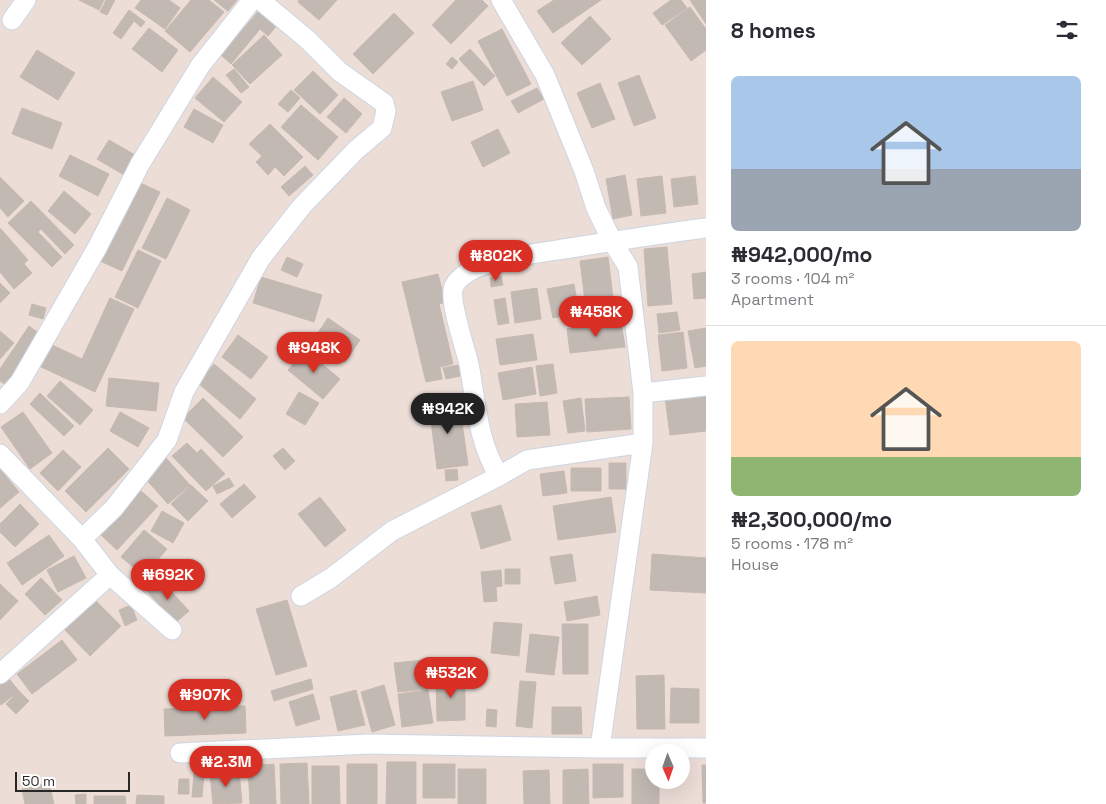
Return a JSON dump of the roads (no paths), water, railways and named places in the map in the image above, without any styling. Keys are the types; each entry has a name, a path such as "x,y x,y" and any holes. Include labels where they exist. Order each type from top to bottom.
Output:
{"street":[{"path":"12,20 26,0"},
{"path":"0,404 20,382 97,248 140,164 200,66 252,0"},
{"path":"82,539 114,508 166,440 184,392 261,258 302,206 356,150 382,128 386,111 384,103 340,72 308,40 260,0"},
{"path":"501,0 545,74 584,171 596,208 612,241 628,267 643,393 643,443 600,748"},
{"path":"499,476 489,462 489,453 477,423 466,349 452,299 454,286 464,275 484,265 542,252 706,228"},
{"path":"643,393 706,386"},
{"path":"300,596 332,578 392,531 527,460 643,443"},
{"path":"0,454 82,539 110,575 172,630"},
{"path":"0,674 110,575"},
{"path":"180,753 369,744 706,748"}]}
